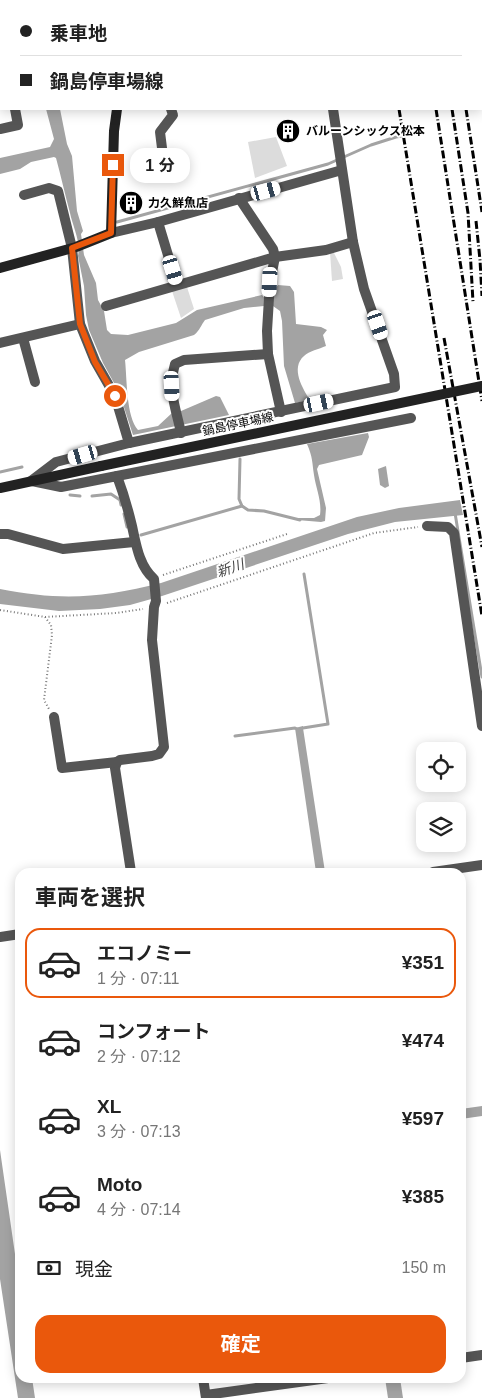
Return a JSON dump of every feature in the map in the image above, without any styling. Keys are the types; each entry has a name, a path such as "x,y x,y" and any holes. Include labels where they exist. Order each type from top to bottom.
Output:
{"main road":[{"path":"0,268 78,246 111,233 114,131 117,110"},
{"name":"鍋島停車場線","path":"0,488 482,386"}],"street":[{"path":"0,129 18,125 15,110"},
{"path":"164,164 160,132 173,115 172,110"},
{"path":"31,481 56,462 129,443 395,387 394,374 364,289 353,242 333,110"},
{"path":"111,233 158,222 239,198 341,163"},
{"path":"24,196 49,188 58,191 78,246 80,324 95,362 115,396 129,443"},
{"path":"239,198 273,249 275,257 270,282 267,331 268,354 281,412"},
{"path":"158,222 177,285"},
{"path":"106,306 275,257 326,250 353,242"},
{"path":"0,343 80,324"},
{"path":"23,338 35,382"},
{"path":"181,431 172,397 171,376 175,364 184,360 268,354"},
{"path":"31,481 61,487 411,418"},
{"path":"54,717 62,768 152,756 159,754 164,748 152,640 155,604 154,580 147,573 134,542 132,527 117,476"},
{"path":"427,526 448,527 454,533 482,726"},
{"path":"0,534 8,534 63,549 134,542"},
{"path":"117,762 116,768 130,868"},
{"path":"461,868 482,865"},
{"path":"0,937 15,935"},
{"path":"466,1357 482,1355"},
{"path":"204,1383 206,1397 296,1383"}],"path":[{"path":"0,610 45,617 116,613 155,604 374,533 427,526"},
{"path":"154,580 287,534"},
{"path":"45,617 51,626 52,635 44,700 54,717"}],"shaded area":[{"path":"276,137 287,166 255,178 248,142"},
{"path":"333,251 341,267 343,279 332,281 330,252"},
{"path":"187,287 194,309 181,318 172,291"}],"water":[{"path":"46,110 60,110 67,144 72,156 77,211 83,231 81,234 84,255 96,283 98,300 104,311 107,330 111,334 128,335 176,323 197,310 262,295 266,300 264,306 244,308 205,320 194,335 139,352 125,360 129,407 134,424 138,430 158,426 172,413 216,396 220,397 229,415 133,435 119,392 103,363 89,330 84,286 78,256 78,240 56,158 31,162 20,169 0,174 0,158 50,147 54,139"},
{"path":"278,285 290,286 294,292 296,324 321,327 327,330 323,335 326,346 306,354 298,366 299,378 310,400 295,403 284,366 282,321 280,311 273,306 274,290"},
{"path":"368,433 369,437 362,455 319,465 317,469 326,508 325,521 297,520 297,518 314,518 320,515 320,500 307,444"},
{"path":"386,466 389,486 385,488 380,485 378,469"},
{"name":"新川","path":"460,500 463,515 395,522 348,534 130,605 59,611 0,604 0,589 43,595 81,596 100,595 140,588 161,583 357,517 399,508"},
{"path":"303,726 324,868 315,868 295,728"},
{"path":"482,1106 482,1116 466,1118 466,1108"},
{"path":"0,1150 15,1254 15,1378 0,1279"},
{"path":"16,1383 33,1383 35,1398 18,1398"},
{"path":"386,1383 401,1383 403,1398 388,1398"}],"waterway":[{"path":"117,222 328,164 371,145 396,137 414,134"},
{"path":"240,459 239,499 242,506 248,510 264,511 300,520"},
{"path":"0,472 22,467"},
{"path":"92,496 111,494 120,500 121,505"},
{"path":"70,495 80,496"},
{"path":"141,535 242,506"},
{"path":"455,513 482,677"},
{"path":"124,514 127,527"},
{"path":"235,736 295,728 299,730 328,724 304,574"}],"railway":[{"path":"399,110 482,616"},
{"path":"436,110 482,401"},
{"path":"452,110 468,213 473,302"},
{"path":"466,110 482,212"},
{"path":"476,221 482,296"},
{"path":"444,338 482,547"}],"place":[{"name":"バルーンシックス松本","path":"288,131"},
{"name":"力久鮮魚店","path":"131,203"}],"route":[{"path":"113,165 111,233 72,248 80,324 95,362 115,396"}]}
